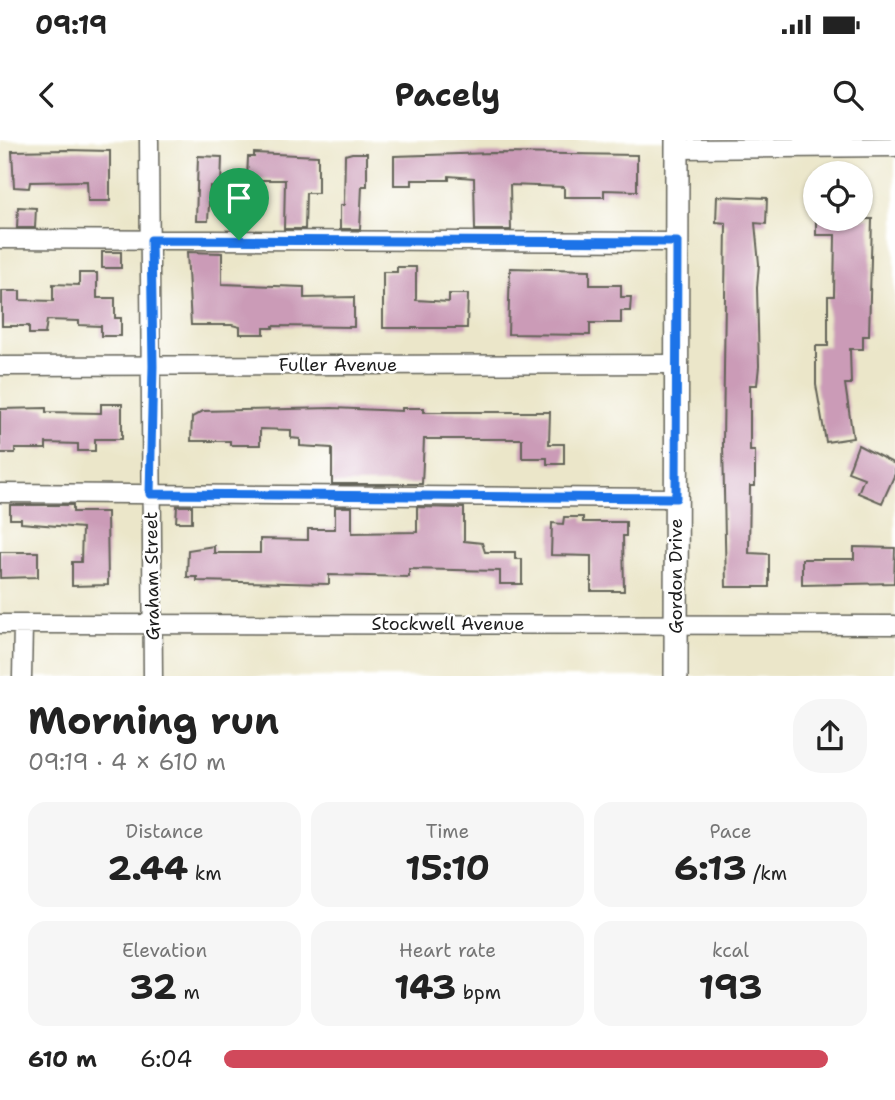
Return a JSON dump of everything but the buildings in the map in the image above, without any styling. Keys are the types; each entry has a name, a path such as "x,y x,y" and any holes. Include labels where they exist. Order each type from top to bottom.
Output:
{"main road":[{"name":"Gordon Drive","path":"676,676 677,145"}],"street":[{"name":"Graham Street","path":"149,140 153,366 150,494 153,676"},
{"path":"677,145 895,147"},
{"path":"0,239 677,242"},
{"name":"Fuller Avenue","path":"0,366 676,364"},
{"path":"0,493 676,498"},
{"name":"Stockwell Avenue","path":"0,624 895,625"},
{"path":"22,676 23,625"}],"route":[{"path":"151,240 239,240 677,242 676,498 150,494 153,366 151,240"}]}
